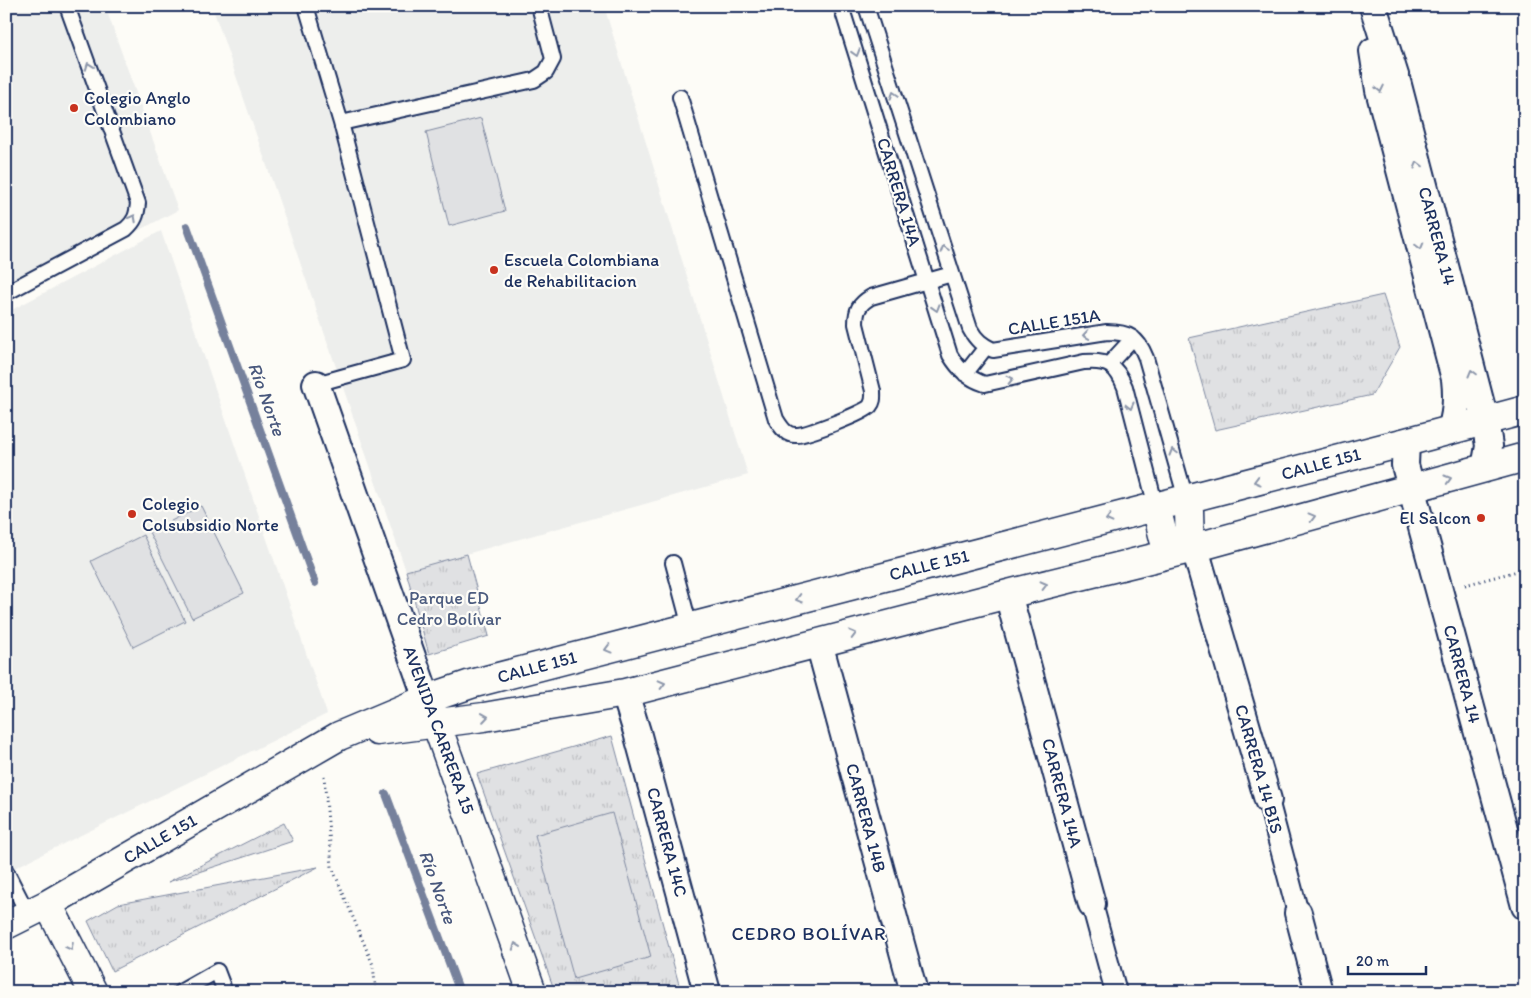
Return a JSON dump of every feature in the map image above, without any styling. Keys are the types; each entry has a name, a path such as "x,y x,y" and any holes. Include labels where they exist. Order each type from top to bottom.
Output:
{"street":[{"name":"CARRERA 14","path":"1366,6 1379,90 1455,379 1457,412 1452,429"},
{"name":"CARRERA 14","path":"1373,6 1398,85 1485,420 1488,446 1485,468"},
{"name":"AVENIDA CARRERA 15","path":"316,384 532,992"},
{"name":"CALLE 151","path":"27,915 339,736 432,711 471,684 1525,410"},
{"name":"CARRERA 14","path":"1406,442 1405,465 1525,906"},
{"name":"CALLE 151","path":"432,711 484,717 625,693 1008,594 1190,550 1412,490 1525,457"},
{"path":"1156,507 1164,538 1190,550 1189,510 1186,499"},
{"name":"CARRERA 14 BIS","path":"1190,550 1198,559 1200,565 1268,800 1319,992"},
{"name":"CARRERA 14A","path":"1008,594 1116,992"},
{"name":"CARRERA 14B","path":"819,643 914,992"},
{"name":"CARRERA 14C","path":"625,693 707,992"},
{"path":"27,915 93,992"}],"lane":[{"path":"6,293 126,229 134,221 138,203 67,6"},
{"path":"341,123 534,80 546,72 553,58 539,6"},
{"name":"CARRERA 14A","path":"841,6 950,355 956,366 965,374"},
{"name":"CARRERA 14A","path":"866,6 970,329 983,345"},
{"path":"311,7 403,360 316,384"},
{"path":"863,77 886,70"},
{"path":"680,97 776,419 785,432 796,435 854,416 864,412 870,406 874,399 873,391 856,324 856,314 861,303 871,297 952,274"},
{"name":"CALLE 151A","path":"983,345 993,350 1107,332 1121,332 1133,338"},
{"path":"1109,364 1133,338 1140,345 1146,358 1186,499"},
{"path":"983,345 965,374 975,381 985,384 1084,362 1097,361 1109,364 1118,373 1125,387 1156,507"},
{"path":"673,563 690,627"},
{"path":"6,871 27,915"},
{"path":"180,992 217,971 225,992"}],"path":[{"path":"1439,592 1525,569"},
{"path":"323,774 332,867 373,965 376,992"}],"shaded area":[{"name":"Colegio Anglo Colombiano","path":"6,6 105,6 178,210 6,300"},
{"name":"Escuela Colombiana de Rehabilitacion","path":"212,6 604,6 748,475 406,571"},
{"name":"Colegio Colsubsidio Norte","path":"161,231 327,714 6,872 6,313"}],"green space":[{"path":"481,118 505,211 449,226 426,132"},
{"path":"1383,295 1400,347 1372,395 1215,430 1189,338"},
{"path":"201,506 244,593 192,618 149,532"},
{"path":"143,535 185,621 133,647 91,561"},
{"name":"Parque ED Cedro Bolívar","path":"467,554 489,636 429,654 406,571"},
{"path":"612,736 681,992 555,992 477,774"},
{"path":"612,813 651,957 574,979 535,835"},
{"path":"284,823 293,841 168,882"},
{"path":"318,867 112,971 88,921 118,904"}],"waterway":[{"name":"Río Norte","path":"187,226 315,583"},
{"name":"Río Norte","path":"386,794 460,992"}],"place":[{"name":"Colegio Anglo Colombiano","path":"74,108"},
{"name":"Escuela Colombiana de Rehabilitacion","path":"494,270"},
{"name":"Colegio Colsubsidio Norte","path":"132,514"},
{"name":"El Salcon","path":"1481,518"}],"district":[{"name":"CEDRO BOLÍVAR","path":"809,933"}]}
